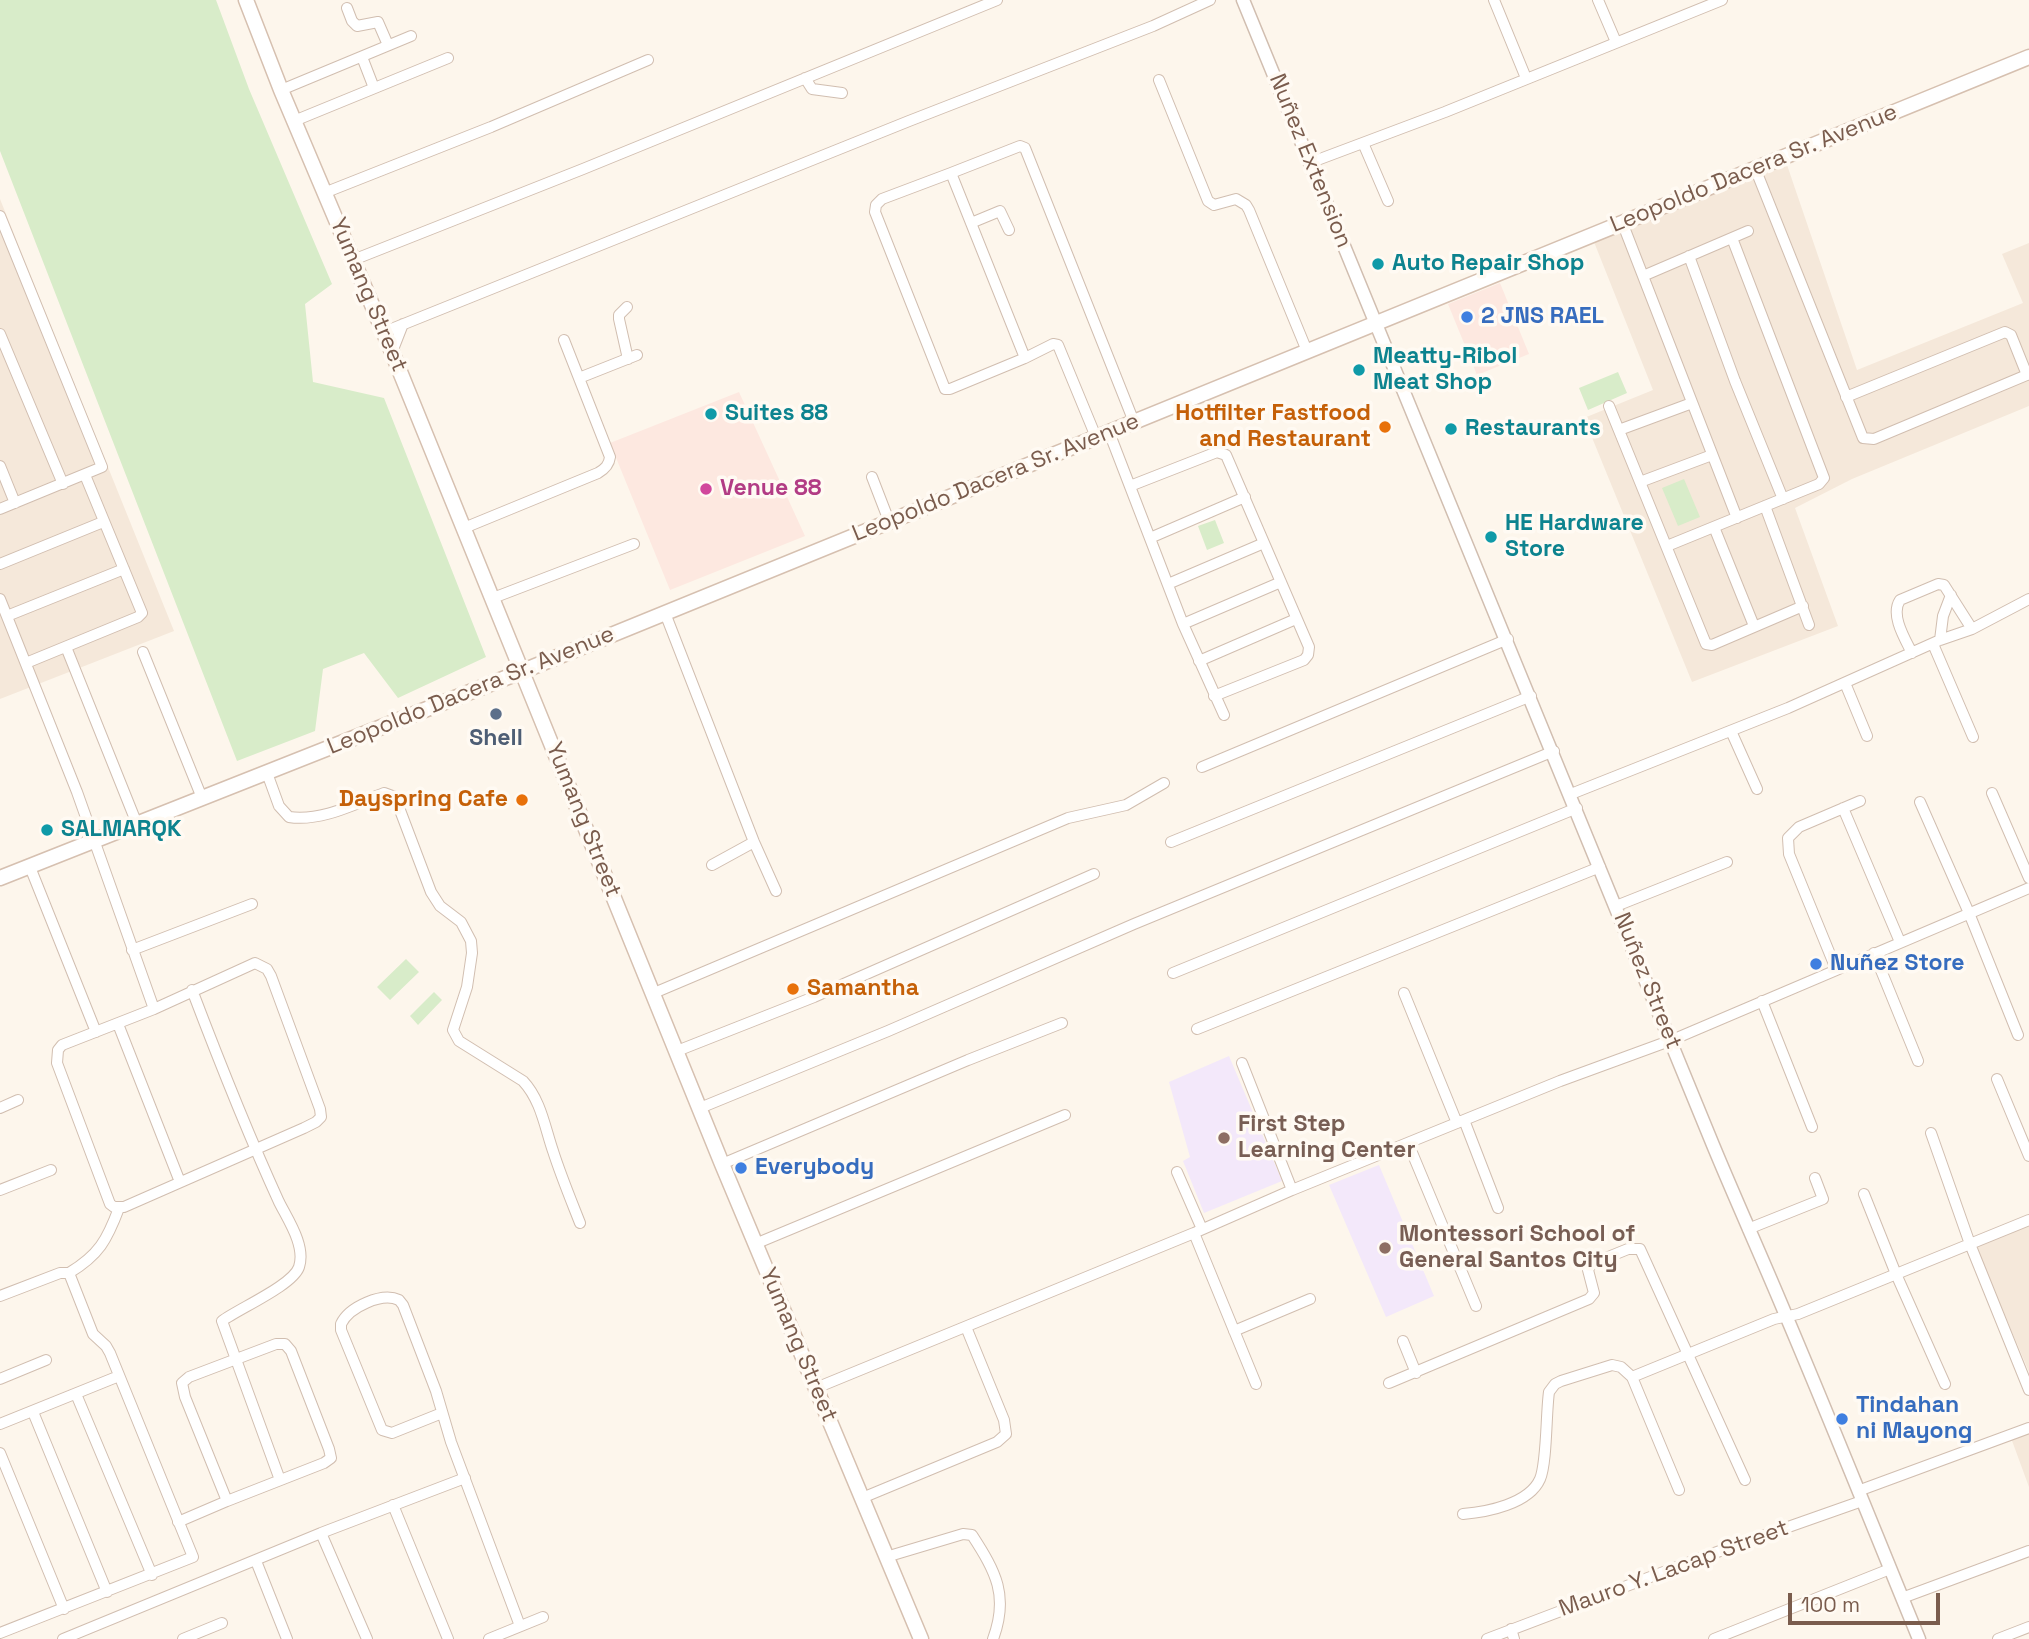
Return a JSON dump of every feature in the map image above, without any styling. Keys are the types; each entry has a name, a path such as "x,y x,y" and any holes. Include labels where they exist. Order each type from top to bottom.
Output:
{"main road":[{"name":"Yumang Street","path":"246,0 523,671 722,1164 921,1639"},
{"name":"Leopoldo Dacera Sr. Avenue","path":"0,878 523,671 2029,57"}],"street":[{"path":"353,260 998,0"},
{"path":"384,332 689,208 1153,26 1210,0"},
{"name":"Nuñez Extension","path":"1243,0 1312,162 1376,323"},
{"path":"1494,0 1525,78"},
{"path":"1598,0 1616,42"},
{"path":"1312,162 1445,112 1722,0"},
{"path":"347,8 357,26 378,22 388,45"},
{"path":"281,90 411,36"},
{"path":"362,57 374,88"},
{"path":"295,121 448,58"},
{"path":"324,193 491,127 648,60"},
{"path":"805,78 812,89 842,93"},
{"path":"1159,80 1208,201 1214,205 1236,199 1250,210 1307,351"},
{"path":"1363,143 1388,201"},
{"path":"1134,422 1025,148 1020,146 882,199 876,205 875,212 945,388 950,389 1054,344 1058,345 1130,486 1199,661 1224,715"},
{"path":"1755,168 1846,397 1863,438 1870,440 2028,375 2011,335 2006,332 1846,397"},
{"path":"951,173 1026,358"},
{"path":"971,223 1000,211 1009,230"},
{"path":"0,216 102,462 99,470 0,509"},
{"path":"1622,222 1737,518"},
{"path":"1643,276 1748,231"},
{"path":"1667,547 1821,482 1824,475 1732,238"},
{"path":"1689,256 1735,381 1783,499"},
{"path":"579,378 632,357 619,319 619,315 627,307"},
{"name":"Nuñez Street","path":"1376,323 1919,1639"},
{"path":"392,352 403,324"},
{"path":"0,334 63,484"},
{"path":"464,528 604,470 609,463 610,457 564,341"},
{"path":"1619,430 1692,403"},
{"path":"1609,406 1706,644 1713,645 1803,606"},
{"path":"1130,486 1217,452 1229,458 1309,647 1304,660 1214,696"},
{"path":"1640,482 1712,455"},
{"path":"0,466 15,503"},
{"path":"26,663 141,615 141,609 85,475"},
{"path":"873,477 889,521"},
{"path":"1150,538 1245,497"},
{"path":"1765,506 1809,625"},
{"path":"0,564 103,522"},
{"path":"1714,527 1754,626"},
{"path":"1168,584 1264,543"},
{"path":"493,598 634,544"},
{"path":"7,616 124,569"},
{"path":"1184,624 1281,582"},
{"path":"1912,653 1898,618 1898,601 1938,584 1946,587 1972,629"},
{"path":"1951,594 1936,642 1973,737"},
{"path":"0,599 95,841 154,1009"},
{"path":"1571,794 1972,629 2029,599"},
{"path":"665,613 754,842 776,891"},
{"path":"1199,661 1296,619"},
{"path":"1202,767 1508,639"},
{"path":"66,647 137,824"},
{"path":"143,652 202,798"},
{"path":"1845,683 1867,736"},
{"path":"1171,842 1531,696"},
{"path":"1731,730 1757,789"},
{"path":"700,1108 888,1031 1134,924 1553,751"},
{"path":"267,773 279,806 289,817 299,819 384,793 395,797 431,892 440,906 461,922 471,941 467,987 454,1026 454,1036 523,1081 529,1088 539,1107 580,1223"},
{"path":"654,993 1068,818 1126,805 1164,783"},
{"path":"1992,793 2029,878"},
{"path":"1836,969 1788,846 1788,838 1799,827 1860,801"},
{"path":"1920,802 1969,913 2018,1035"},
{"path":"1173,973 1577,808"},
{"path":"1843,808 1900,942"},
{"path":"712,865 754,842"},
{"path":"1616,906 1727,862"},
{"path":"30,867 96,1032"},
{"path":"1197,1030 1600,867"},
{"path":"677,1051 826,992 1094,874"},
{"path":"816,1388 1198,1231 1292,1189 1672,1040 2029,888"},
{"path":"132,950 252,904"},
{"path":"1874,953 1918,1062"},
{"path":"0,1296 60,1273 69,1273 99,1251 118,1208 316,1122 321,1113 267,969 255,963 154,1009 62,1045 56,1057 110,1204 118,1208"},
{"path":"192,990 254,1148 296,1237 300,1264 292,1279 222,1321 280,1480"},
{"path":"1404,993 1498,1208"},
{"path":"1762,1001 1812,1127"},
{"path":"722,1164 968,1059 1062,1023"},
{"path":"118,1024 180,1182"},
{"path":"1242,1063 1292,1189"},
{"path":"1997,1079 2029,1156"},
{"path":"0,1108 18,1100"},
{"path":"755,1244 1065,1115"},
{"path":"1931,1133 1970,1244 2029,1390"},
{"path":"1408,1143 1476,1306"},
{"path":"0,1191 51,1170"},
{"path":"1177,1172 1234,1331 1256,1384"},
{"path":"1748,1229 1823,1199 1815,1178"},
{"path":"1864,1194 1945,1384"},
{"path":"1632,1377 1774,1319 1794,1316 2029,1220"},
{"path":"1389,1383 1589,1299 1594,1293 1588,1270 1591,1264 1633,1248 1640,1249 1745,1480"},
{"path":"0,1633 193,1557 106,1346 93,1334 69,1273"},
{"path":"442,1413 392,1433 382,1430 341,1330 341,1324 348,1313 384,1298 395,1297 399,1300 436,1391 520,1626"},
{"path":"1234,1331 1310,1299"},
{"path":"862,1498 997,1442 1006,1434 1004,1420 966,1327"},
{"path":"1403,1341 1416,1373"},
{"path":"178,1522 329,1461 330,1449 289,1348 285,1344 276,1344 184,1379 181,1386 227,1501"},
{"path":"0,1379 46,1360"},
{"path":"1463,1514 1497,1508 1518,1499 1537,1485 1543,1466 1549,1391 1555,1384 1612,1365 1621,1367 1632,1377 1679,1490"},
{"path":"0,1424 119,1376"},
{"path":"76,1394 152,1575"},
{"path":"33,1412 107,1592"},
{"name":"Mauro Y. Lacap Street","path":"1487,1639 1513,1634 2029,1428"},
{"path":"0,1453 64,1609"},
{"path":"62,1639 321,1532 465,1478"},
{"path":"393,1505 448,1639"},
{"path":"321,1532 367,1639"},
{"path":"886,1557 963,1534 972,1535 999,1585 1001,1596 998,1625 993,1639"},
{"path":"1902,1598 2029,1551"},
{"path":"256,1561 287,1639"},
{"path":"1714,1639 1890,1569"},
{"path":"494,1638 543,1617"},
{"path":"183,1639 222,1623"},
{"path":"1998,1639 2029,1627"}],"shaded area":[{"path":"1786,162 1857,370 2023,303 2002,254 2029,243 2029,406 1852,479 1795,508 1838,626 1692,682 1584,418 1653,390 1594,242"},
{"path":"0,199 174,631 0,699"},
{"path":"1500,283 1529,354 1477,375 1448,304"},
{"name":"Venue 88","path":"739,392 805,536 670,590 610,443"},
{"name":"First Step Learning Center","path":"1229,1056 1282,1181 1204,1213 1183,1161 1190,1157 1169,1082"},
{"name":"Montessori School of General Santos City","path":"1379,1165 1434,1296 1386,1317 1329,1185"},
{"path":"2029,1223 2029,1372 1975,1245"},
{"path":"2029,1431 2029,1487 2011,1438"}],"green space":[{"path":"0,0 216,0 249,89 332,284 305,304 313,382 384,398 486,657 398,698 364,653 323,669 315,731 237,761 0,151"},
{"path":"1618,372 1627,393 1588,410 1579,388"},
{"path":"1684,479 1700,517 1678,526 1662,488"},
{"path":"1215,520 1224,543 1207,550 1198,526"},
{"path":"406,959 419,972 390,1000 377,987"},
{"path":"434,992 442,1000 418,1025 410,1016"}],"place":[{"name":"Auto Repair Shop","path":"1378,264"},
{"name":"2 JNS RAEL","path":"1467,317"},
{"name":"Meatty-Ribol Meat Shop","path":"1359,370"},
{"name":"Suites 88","path":"711,414"},
{"name":"Hotfilter Fastfood and Restaurant","path":"1385,427"},
{"name":"Restaurants","path":"1451,429"},
{"name":"Venue 88","path":"706,489"},
{"name":"HE Hardware Store","path":"1491,537"},
{"name":"Shell","path":"496,714"},
{"name":"Dayspring Cafe","path":"522,800"},
{"name":"SALMARQK","path":"47,830"},
{"name":"Nuñez Store","path":"1816,964"},
{"name":"Samantha","path":"793,989"},
{"name":"First Step Learning Center","path":"1224,1138"},
{"name":"Everybody","path":"741,1168"},
{"name":"Montessori School of General Santos City","path":"1385,1248"},
{"name":"Tindahan ni Mayong","path":"1842,1419"}]}
